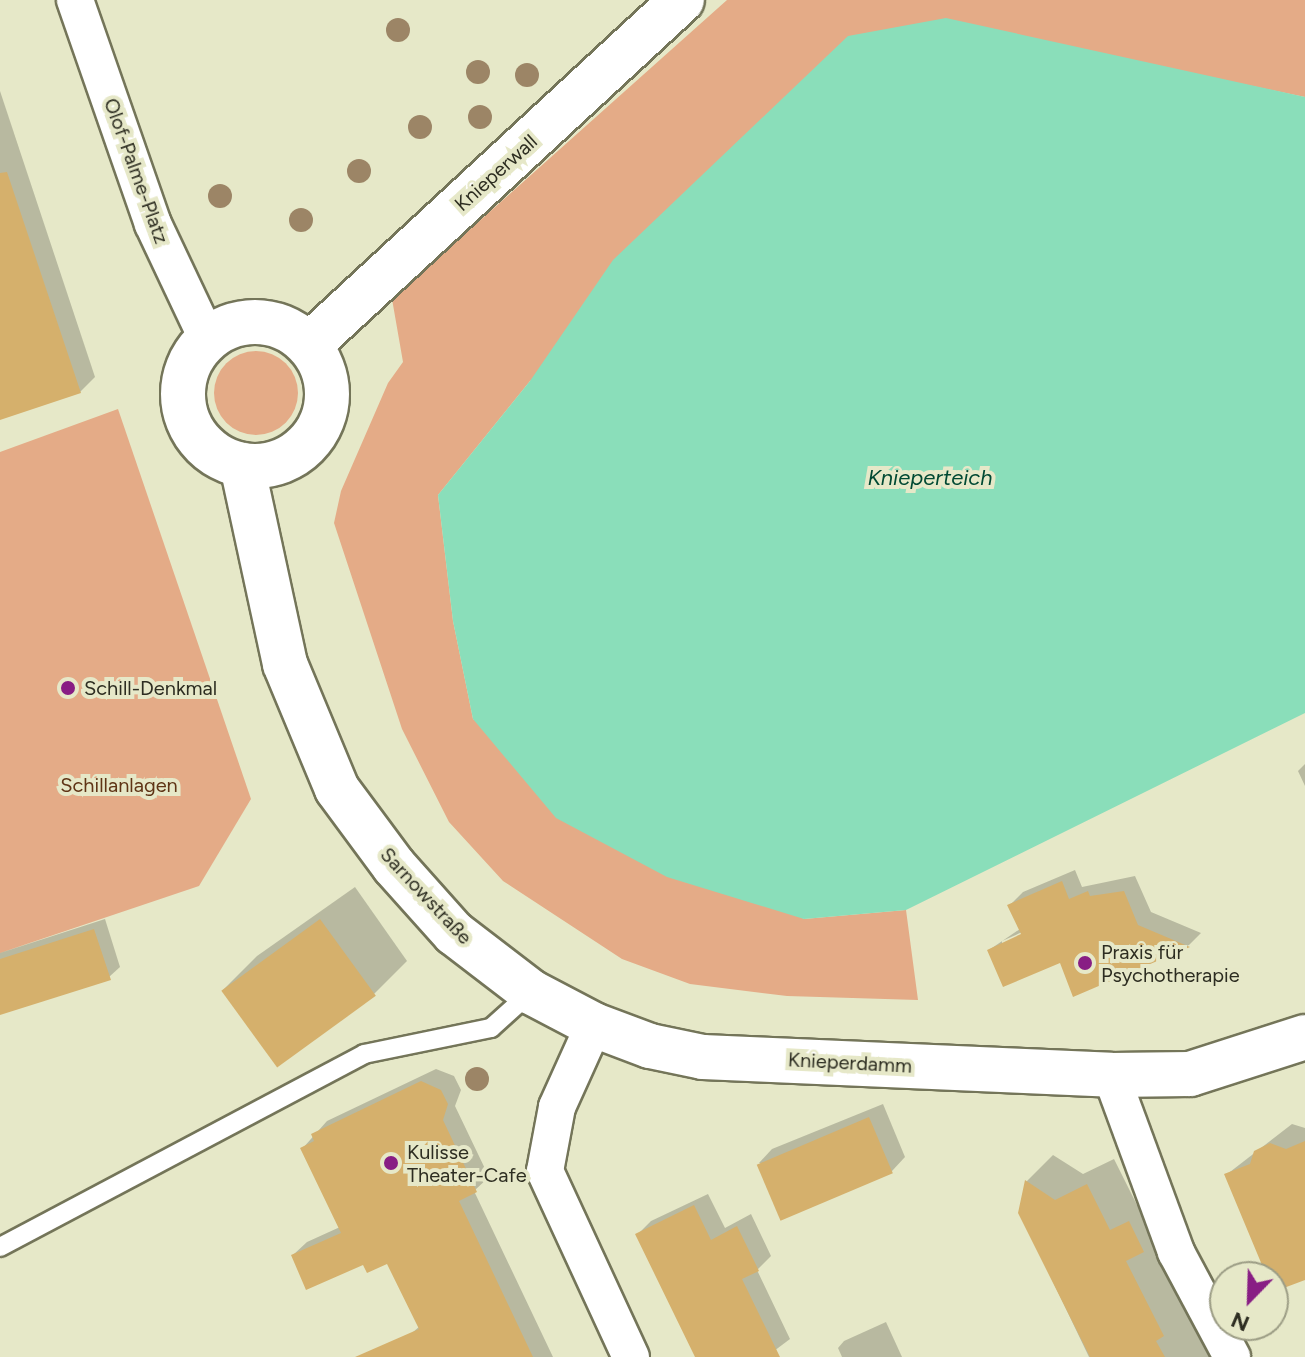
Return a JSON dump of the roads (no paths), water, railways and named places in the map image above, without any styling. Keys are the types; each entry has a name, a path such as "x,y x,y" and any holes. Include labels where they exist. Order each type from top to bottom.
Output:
{"street":[{"name":"Olof-Palme-Platz","path":"75,0 153,224 207,338"},
{"name":"Knieperwall","path":"309,345 682,0"},
{"path":"248,321 271,323 309,345 327,386 318,429 286,459 242,465 220,457 188,423 184,378 207,338 248,321"},
{"name":"Sarnowstraße","path":"242,465 285,664 337,789 394,866 454,933 531,992 594,1025"},
{"path":"594,1025 557,1107 545,1171 631,1357"},
{"name":"Knieperdamm","path":"594,1025 650,1046 703,1057 1111,1075 1190,1074 1305,1037"},
{"path":"1111,1075 1176,1252 1232,1357"}],"lane":[{"path":"0,1247 364,1054 491,1028 531,992"}],"water":[{"name":"Knieperteich","path":"946,18 1305,97 1305,713 906,910 804,919 667,877 556,818 473,719 453,621 438,495 530,381 613,260 848,36"}],"place":[{"name":"Schill-Denkmal","path":"68,688"},
{"name":"Praxis für Psychotherapie","path":"1085,963"},
{"name":"Kulisse Theater-Cafe","path":"391,1163"}],"park label":[{"name":"Schillanlagen","path":"119,785"}]}
